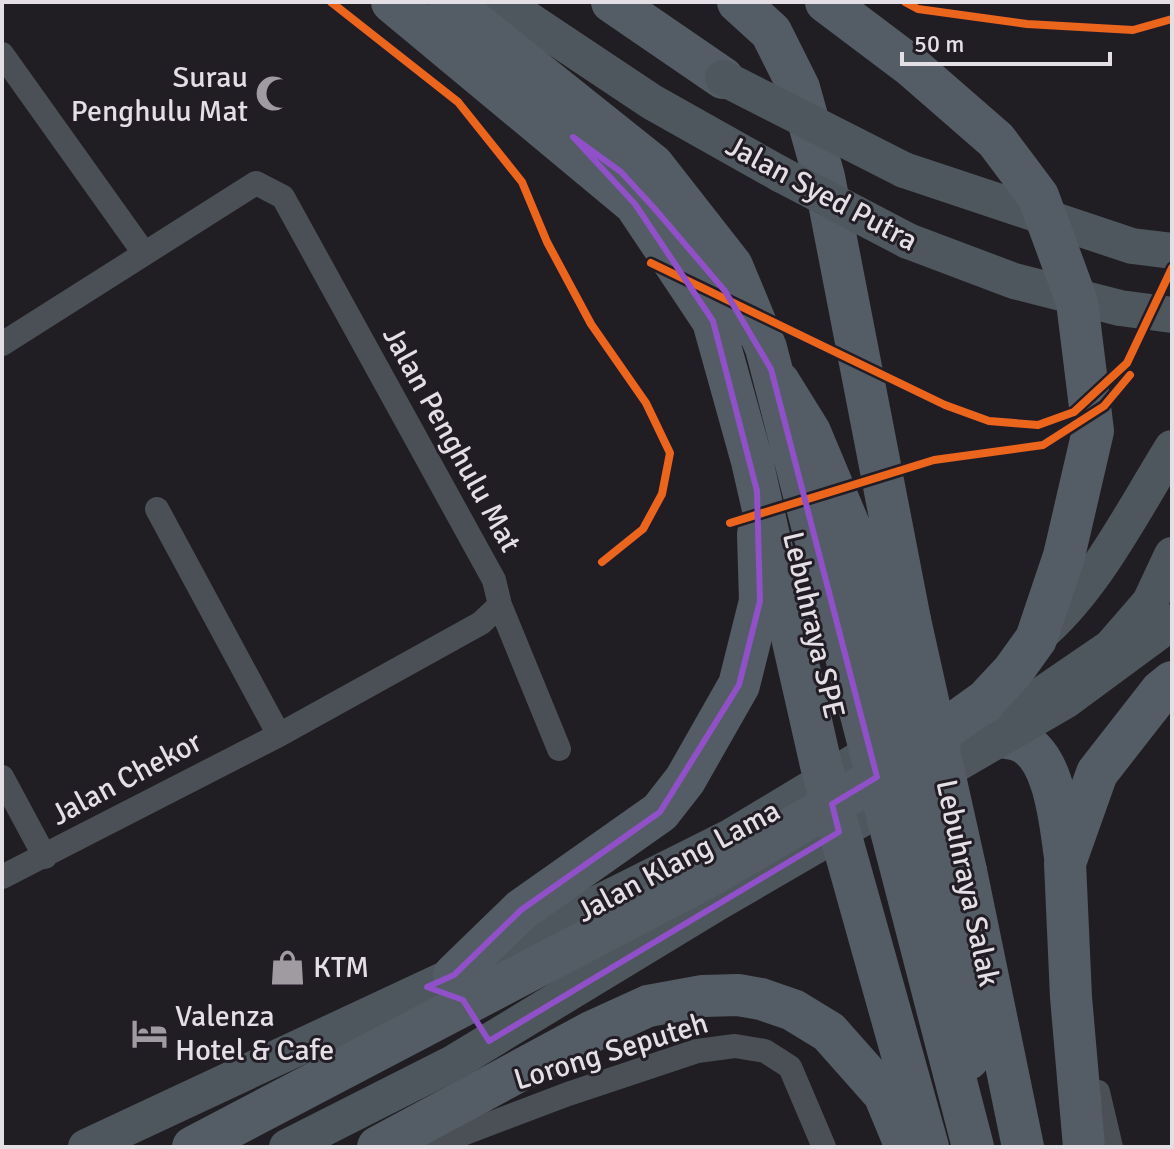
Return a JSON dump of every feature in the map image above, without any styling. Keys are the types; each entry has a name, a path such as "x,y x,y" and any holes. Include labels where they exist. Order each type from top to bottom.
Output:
{"highway":[{"path":"612,2 723,78"},
{"path":"738,2 771,32 799,88 824,177 895,628"},
{"path":"193,1147 708,877 882,775 986,700 1013,671 1036,639 1064,556 1093,431 1077,302 1038,196 996,140 911,66 826,2"},
{"path":"414,5 573,137 621,172 725,291 810,432 895,628"},
{"name":"Lebuhraya SPE","path":"414,5 635,204 713,321 752,461 821,765 928,1147"},
{"name":"Lebuhraya SPE","path":"414,5 653,165 732,266 766,348 973,1147"},
{"path":"481,1090 491,1064 490,1044 479,1019 463,1000 447,992 440,981 521,910 660,812 685,780 739,685 760,601 757,491 729,368 668,255 573,137"},
{"name":"Lebuhraya Salak","path":"895,628 951,880 1023,1147"},
{"path":"1065,863 1097,773 1161,691 1172,682"},
{"path":"979,737 1020,741 1041,758 1058,805 1065,863 1071,997 1084,1147"},
{"path":"837,824 853,892 928,1147"},
{"path":"951,880 982,1147"},
{"path":"378,1147 481,1090 648,1006 703,996 738,995 793,1010 829,1032 884,1094 906,1147"}],"main road":[{"name":"Jalan Syed Putra","path":"502,2 652,102 908,241 1014,281 1120,308 1172,315"},
{"name":"Jalan Syed Putra","path":"723,78 904,170 1132,246 1172,251"},
{"name":"Jalan Klang Lama","path":"86,1147 440,981 732,836 995,673 1059,619 1090,579 1172,448"},
{"path":"568,918 632,925 650,923 742,878 837,824 979,737 1111,647 1150,602 1172,555"},
{"name":"Jalan Klang Lama","path":"287,1147 455,1062 715,904 1065,701 1172,622"}],"street":[{"path":"2,54 144,253 2,344"},
{"name":"Jalan Penghulu Mat","path":"144,253 256,183 283,197 494,580 500,605 559,749"},
{"path":"157,509 279,735"},
{"name":"Jalan Chekor","path":"2,877 279,735 481,623 500,605"},
{"path":"2,777 45,857"},
{"name":"Lorong Seputeh","path":"412,1147 452,1138 568,1094 697,1051 735,1046 765,1051 790,1067 824,1147"},
{"path":"1079,1098 1098,1092 1111,1147"}],"highlighted area":[{"path":"573,137 621,172 725,291 771,369 877,777 832,804 839,832 489,1041 463,1000 427,987 454,975 521,910 660,812 739,685 760,601 757,491 713,321 635,204"}],"cycle path":[{"path":"331,2 458,102 522,182 547,242 591,324 646,403 670,453 662,494 643,529 602,562"},
{"path":"905,2 918,9 1027,24 1133,30 1172,19"},
{"path":"651,263 945,405 989,421 1038,425 1074,412 1127,363 1172,268"},
{"path":"730,523 934,460 1043,445 1104,406 1130,375"}],"place":[{"name":"Surau Penghulu Mat","path":"274,94"},
{"name":"KTM","path":"287,967"},
{"name":"Valenza Hotel & Cafe","path":"149,1033"}]}
